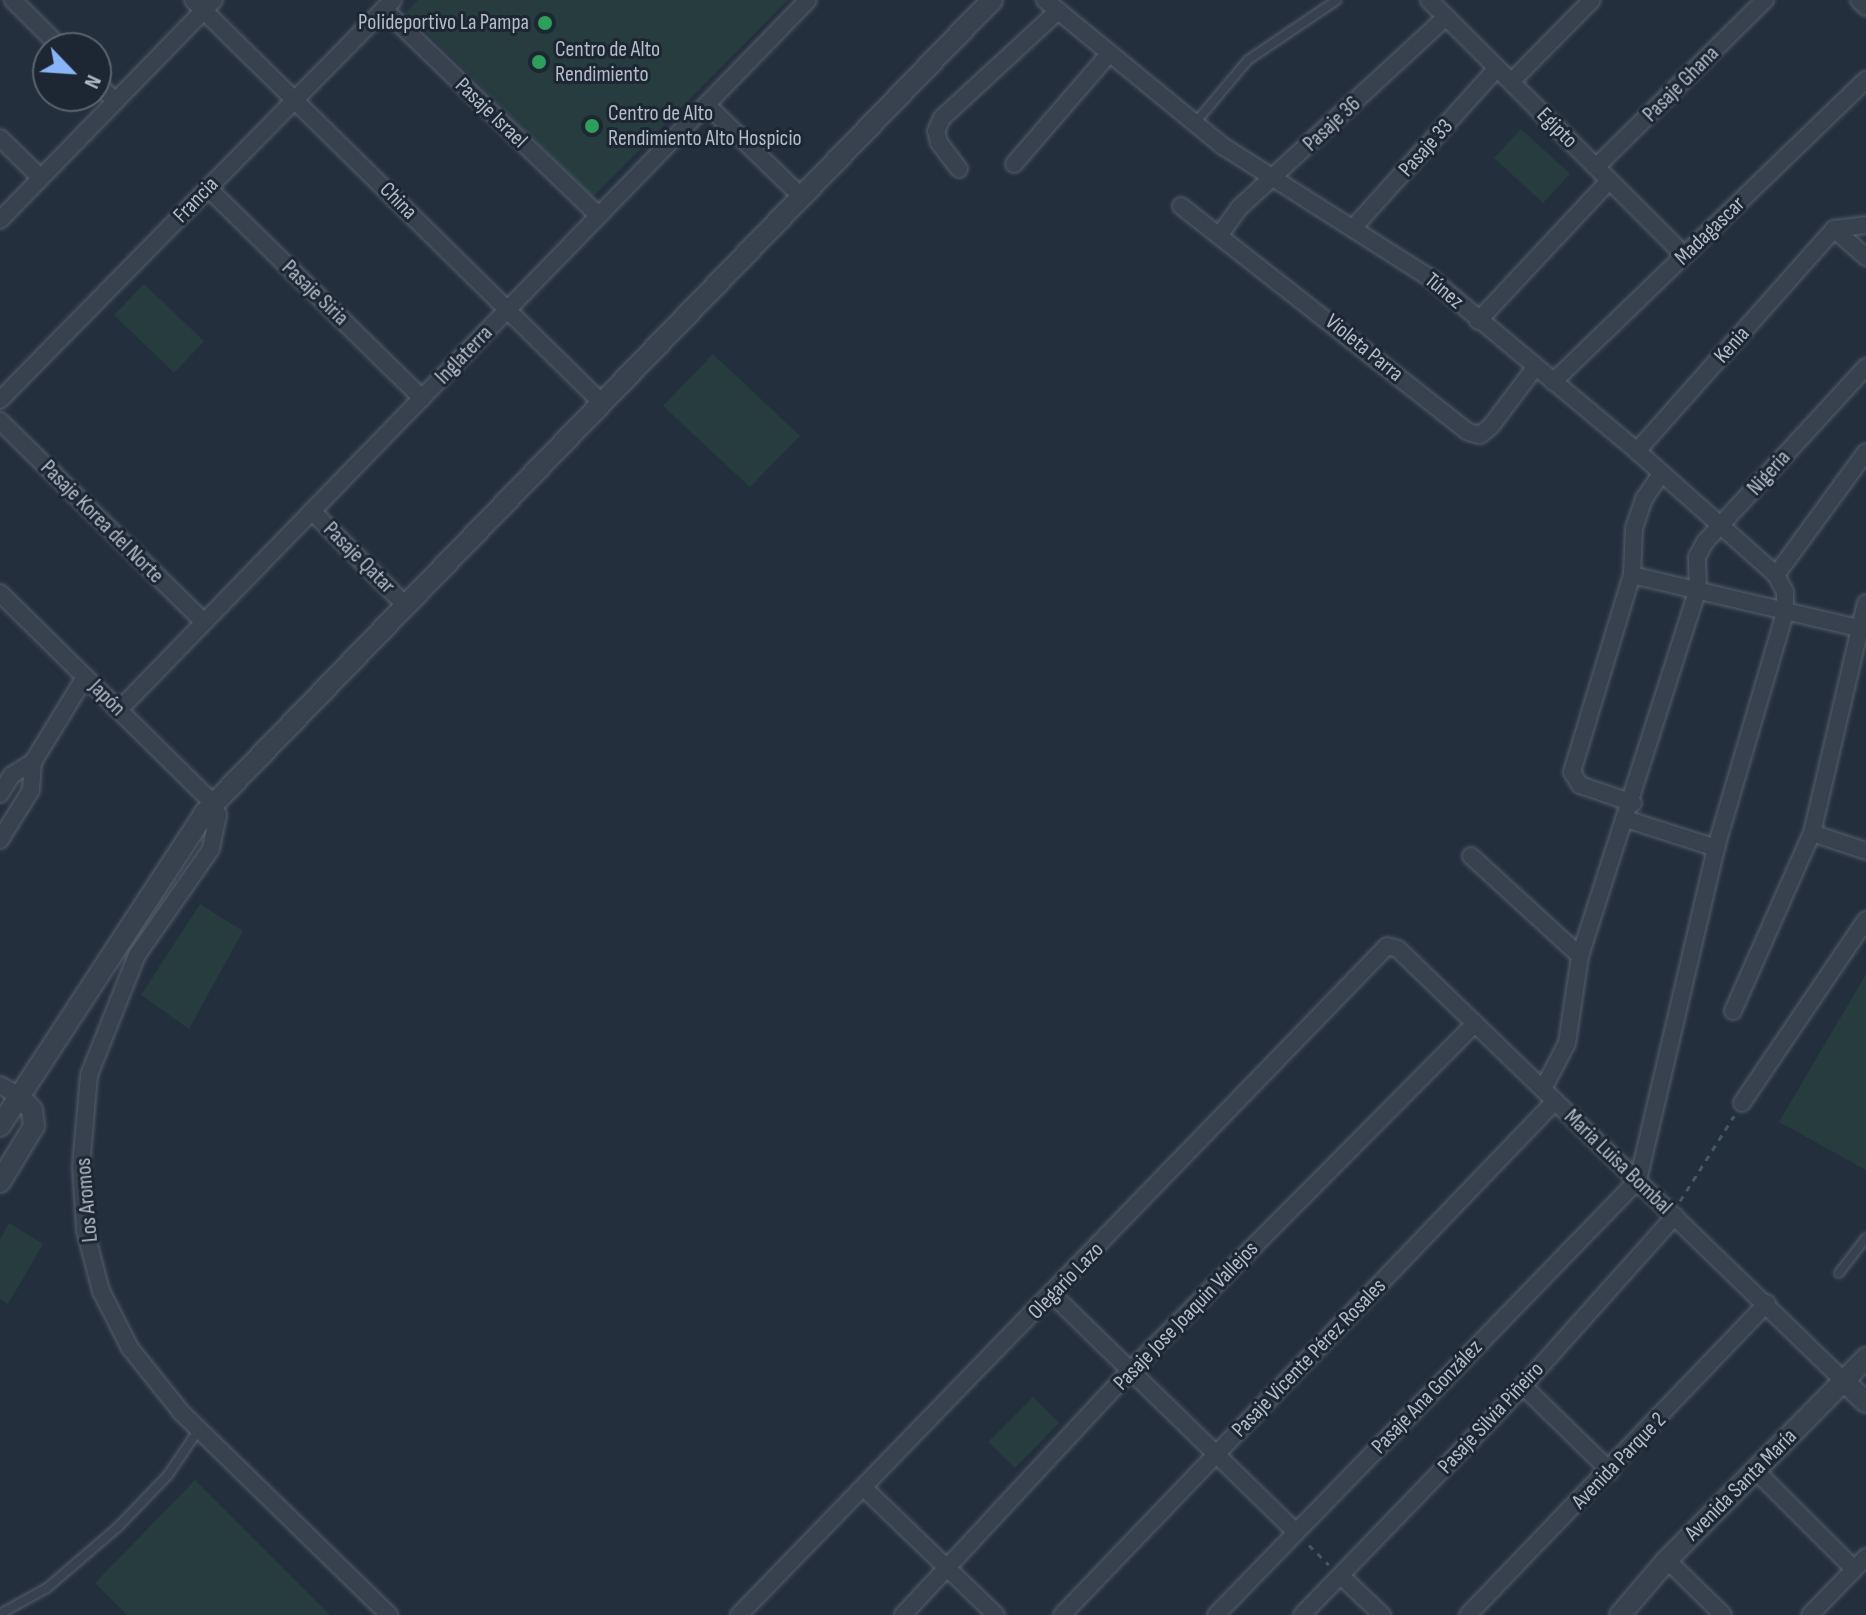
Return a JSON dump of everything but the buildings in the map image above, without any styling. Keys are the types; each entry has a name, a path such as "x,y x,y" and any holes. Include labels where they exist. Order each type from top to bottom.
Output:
{"street":[{"path":"13,0 45,32"},
{"name":"Inglaterra","path":"119,710 808,0"},
{"path":"0,1126 180,845 213,803 992,0"},
{"name":"Egipto","path":"1429,0 1684,255"},
{"path":"1511,82 1592,0"},
{"name":"Pasaje Ghana","path":"1596,167 1765,0"},
{"path":"1859,0 1866,7"},
{"path":"0,220 204,4"},
{"name":"China","path":"204,4 295,100 602,403"},
{"name":"Francia","path":"0,400 388,5"},
{"name":"Pasaje Israel","path":"388,5 599,216"},
{"path":"959,169 939,142 936,131 942,118 1052,6"},
{"name":"Túnez","path":"1052,6 1195,123 1429,277 1534,369 1637,451 1719,528 1776,575"},
{"name":"Pasaje 36","path":"1221,233 1239,208 1446,17"},
{"path":"1014,164 1109,54"},
{"name":"Pasaje 33","path":"1354,227 1497,68"},
{"name":"Madagascar","path":"1553,382 1866,80"},
{"path":"112,98 115,101"},
{"path":"707,105 802,197"},
{"path":"0,138 41,178"},
{"path":"1478,321 1609,181"},
{"name":"Pasaje Siria","path":"208,188 422,398"},
{"name":"Violeta Parra","path":"1181,206 1221,233 1468,432 1480,435 1491,426 1534,369"},
{"path":"1830,233 1866,225"},
{"path":"1830,233 1866,257"},
{"name":"Kenia","path":"1637,451 1830,233"},
{"name":"Nigeria","path":"1626,819 1698,589 1697,557 1719,528 1866,367"},
{"name":"Pasaje Korea del Norte","path":"0,421 204,622"},
{"path":"1638,1180 1716,848 1785,613 1785,592 1776,575 1866,452"},
{"path":"1633,803 1580,785 1572,772 1632,575 1634,528 1644,499 1661,474"},
{"name":"Pasaje Qatar","path":"312,511 406,606"},
{"path":"1632,575 1863,629"},
{"name":"Japón","path":"0,593 213,803"},
{"path":"1733,1011 1812,833 1863,629 1866,603"},
{"path":"0,840 28,796 33,762 85,677"},
{"path":"0,794 12,775 33,762"},
{"name":"Los Aromos","path":"213,803 218,827 211,849 137,955 105,1028 89,1075 81,1166 85,1230 101,1291 130,1348 199,1429 389,1615"},
{"path":"1626,819 1716,848"},
{"name":"Pasaje Vicente Pérez Rosales","path":"1062,1615 1549,1095 1567,1043 1580,956 1626,819"},
{"path":"1812,833 1861,849 1866,832"},
{"path":"1471,856 1580,956"},
{"path":"1742,1103 1866,920"},
{"name":"Maria Luisa Bombal","path":"1390,945 1767,1303 1844,1381"},
{"name":"Olegario Lazo","path":"739,1615 1390,945"},
{"name":"Pasaje Jose Joaquin Vallejos","path":"903,1615 1130,1371 1475,1023"},
{"path":"0,1085 19,1096 32,1110 34,1126 0,1182"},
{"name":"Pasaje Ana González","path":"1216,1615 1638,1180"},
{"name":"Pasaje Silvia Piñeiro","path":"1302,1615 1523,1386 1675,1216"},
{"path":"1053,1295 1296,1532"},
{"name":"Avenida Parque 2","path":"1468,1615 1610,1471 1767,1303"},
{"name":"Avenida Santa María","path":"1620,1615 1667,1560 1866,1358"},
{"path":"1844,1381 1866,1402"},
{"path":"1523,1386 1610,1471"},
{"path":"1755,1470 1860,1563 1810,1615"},
{"path":"864,1488 996,1615"},
{"path":"1667,1560 1723,1615"},
{"path":"1341,1576 1382,1615"}],"lane":[{"path":"1195,123 1248,60 1337,0"},
{"path":"1839,1273 1866,1238"},
{"path":"0,1614 47,1588 118,1527 168,1475 199,1429"}],"path":[{"path":"1675,1216 1742,1103"},
{"path":"1296,1532 1341,1576"}],"green space":[{"name":"Centro de Alto Rendimiento Alto Hospicio","path":"418,0 788,0 593,197 406,12"},
{"path":"1521,129 1570,174 1543,203 1494,158"},
{"path":"144,284 204,341 174,373 114,315"},
{"path":"713,354 800,436 750,487 663,406"},
{"path":"200,904 243,931 189,1029 141,995"},
{"path":"1866,974 1866,1170 1779,1122"},
{"path":"9,1223 43,1244 8,1304 0,1299 0,1239"},
{"path":"1033,1397 1059,1423 1015,1468 988,1442"},
{"path":"195,1480 330,1615 127,1615 95,1583"}],"place":[{"name":"Polideportivo La Pampa","path":"545,23"},
{"name":"Centro de Alto Rendimiento","path":"539,62"},
{"name":"Centro de Alto Rendimiento Alto Hospicio","path":"592,126"}]}
